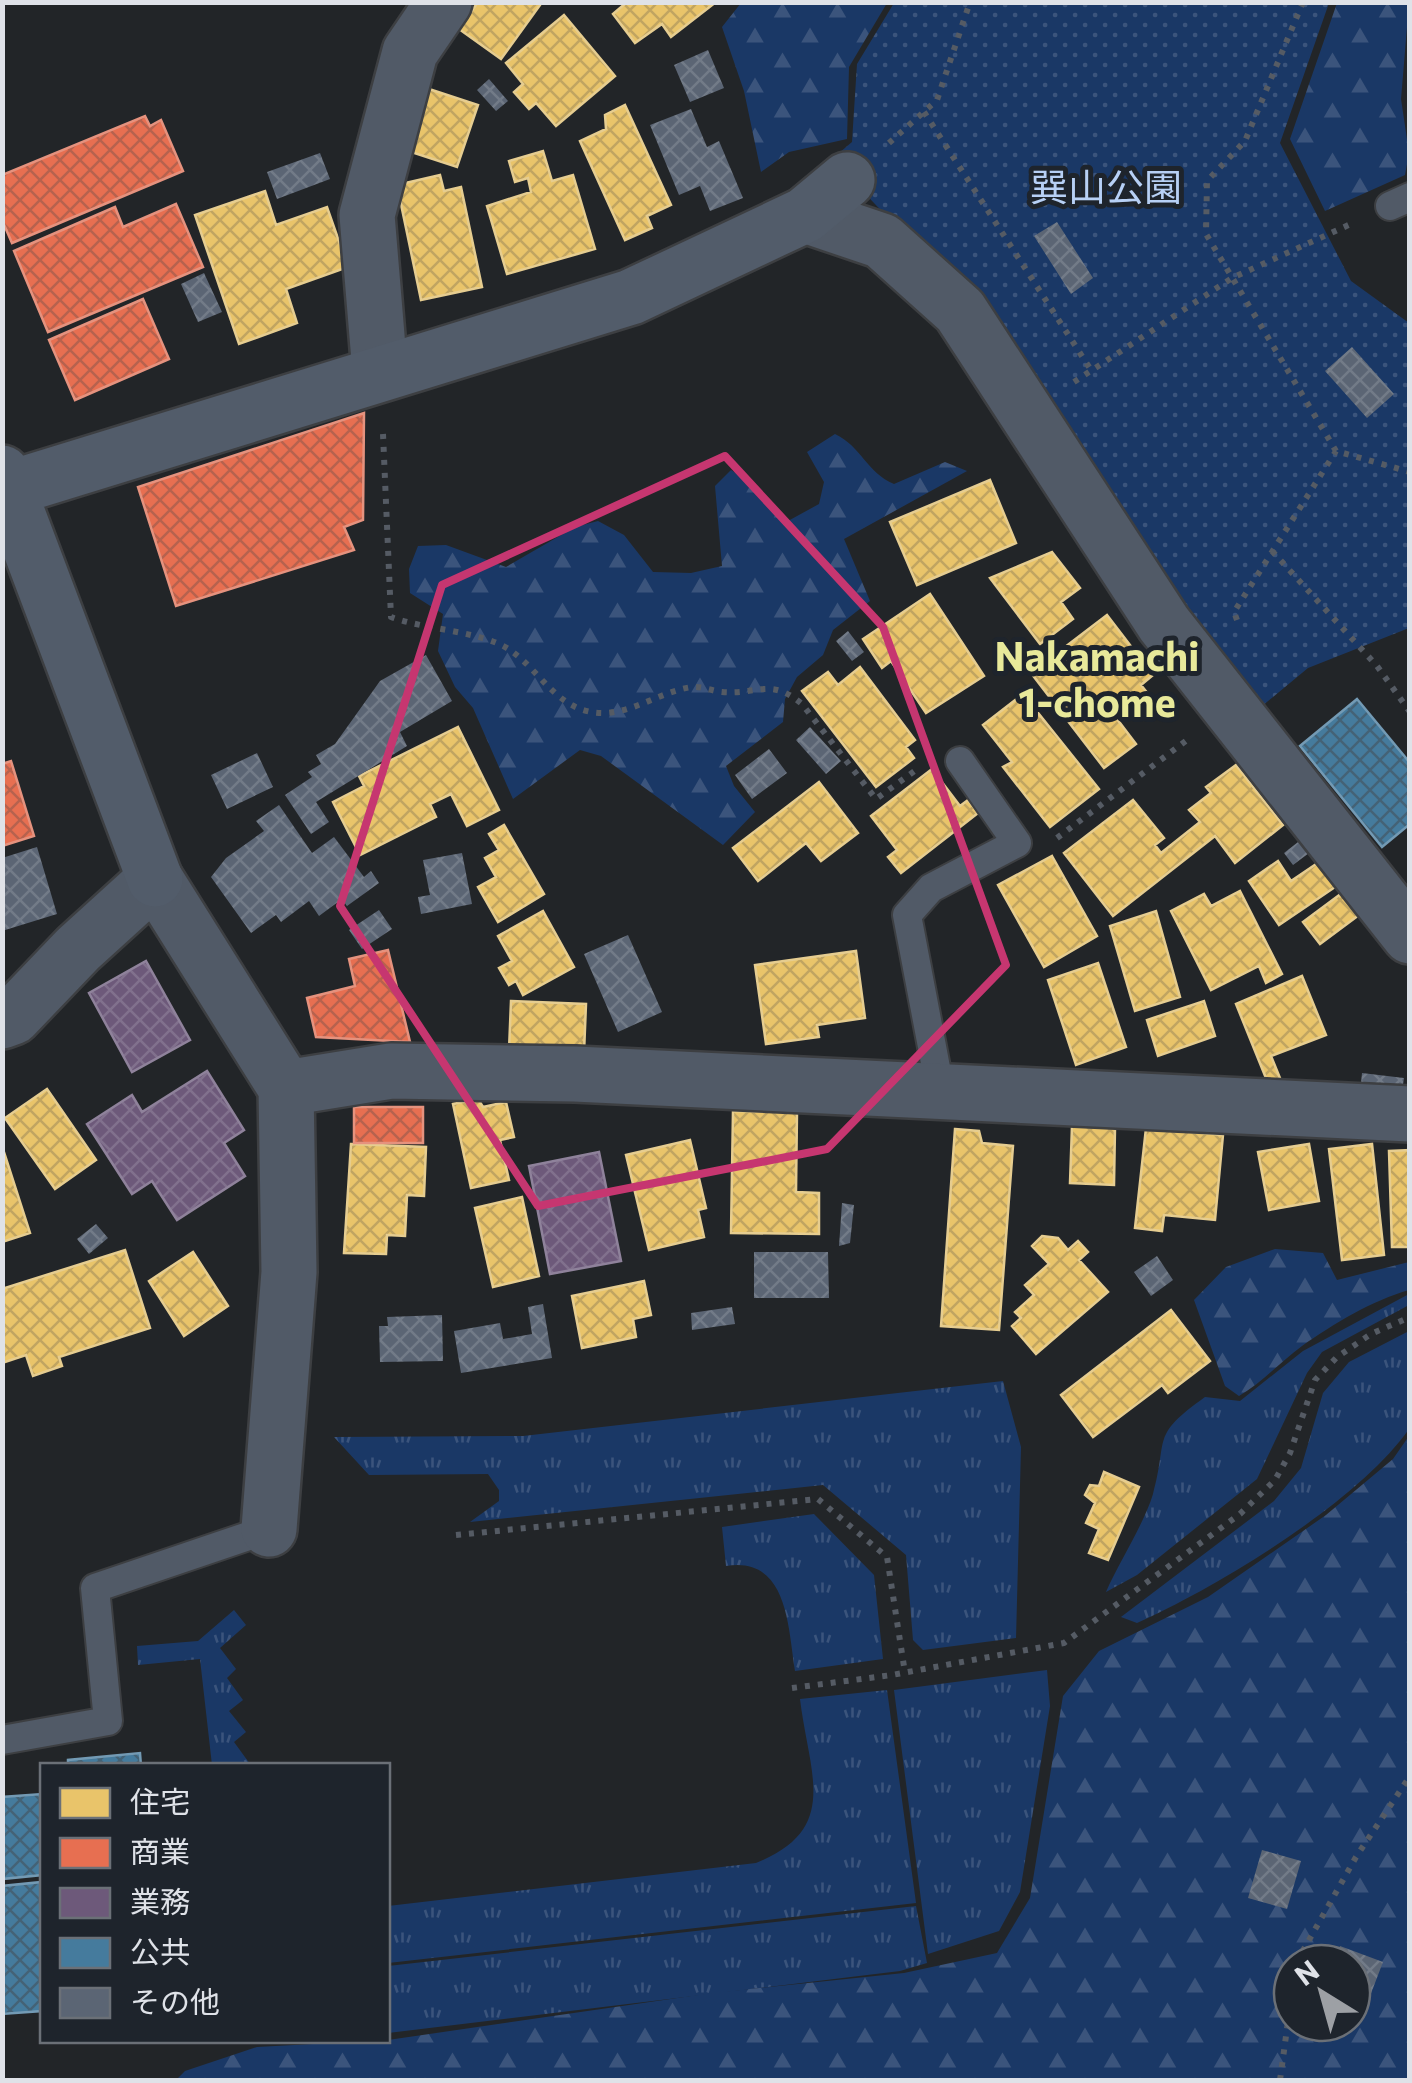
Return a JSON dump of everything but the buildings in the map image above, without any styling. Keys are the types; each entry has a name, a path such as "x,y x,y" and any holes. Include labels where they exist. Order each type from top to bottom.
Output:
{"street":[{"path":"380,372 367,215 410,52 444,2"},
{"path":"269,1529 289,1272 286,1088 155,879 5,485 632,297 805,216 847,180"},
{"path":"805,216 882,241 960,311 1164,624 1410,936"},
{"path":"2,1021 13,1017 155,879"},
{"path":"286,1088 391,1071 575,1074 1410,1114"}],"lane":[{"path":"941,1094 907,915 931,888 1018,843 960,761"},
{"path":"2,1740 108,1721 95,1588 269,1529"}],"path":[{"path":"905,129 938,100 970,2"},
{"path":"1303,2 1245,142 1207,181 1206,234 1336,451 1410,472"},
{"path":"924,112 1091,370"},
{"path":"1059,392 1232,278 1400,201"},
{"path":"380,372 391,617 425,630 472,635 508,649 561,702 602,713 694,687 725,692 774,687 786,691 802,704 876,799 946,745 960,761"},
{"path":"1239,626 1234,612 1336,451"},
{"path":"1272,551 1377,666 1410,712"},
{"path":"1073,826 1180,746"},
{"path":"792,1688 905,1673 1064,1643 1240,1514 1282,1467 1315,1380 1337,1357 1371,1334 1410,1318"},
{"path":"456,1535 818,1499 887,1557 905,1673"},
{"path":"1307,1943 1356,1857 1410,1776"},
{"path":"1280,2080 1285,2043"}],"highlighted area":[{"path":"725,456 883,627 1006,965 827,1149 538,1206 340,906 442,585"}],"green space":[{"path":"741,3 887,3 849,67 847,139 789,152 761,172 744,91 722,27"},
{"name":"巽山公園","path":"894,3 1329,3 1280,143 1351,281 1409,323 1409,628 1308,668 1250,716 959,292 832,159 852,142 857,64"},
{"path":"1337,3 1409,3 1401,99 1409,153 1405,175 1325,211 1290,139"},
{"path":"835,434 894,484 945,462 967,471 844,539 870,601 833,630 823,655 797,677 785,699 783,722 726,766 734,786 755,812 723,845 601,756 580,750 513,799 473,708 455,687 438,651 443,614 410,593 409,569 418,546 446,545 506,567 575,527 598,521 624,535 653,572 691,573 722,566 715,486 731,470 750,482 788,521 819,504 824,482 807,452"},
{"path":"1275,1249 1323,1253 1337,1280 1409,1262 1409,1290 1367,1306 1327,1329 1239,1396 1225,1386 1194,1300 1226,1267"},
{"path":"1409,1294 1409,1305 1322,1352 1307,1373 1257,1479 1137,1575 1106,1592 1149,1506 1168,1430 1187,1410 1205,1397 1240,1401 1303,1351"},
{"path":"1409,1331 1409,1429 1386,1457 1322,1513 1246,1565 1137,1623 1121,1617 1274,1501 1301,1468 1323,1393 1349,1362"},
{"path":"1003,1381 1021,1447 1016,1638 923,1650 913,1640 906,1555 823,1485 470,1522 499,1501 499,1490 488,1474 369,1475 334,1437 523,1436"},
{"path":"1409,1436 1409,2080 176,2080 185,2071 257,2047 390,2043 390,2040 712,1993 904,1973 997,1953 1030,1898 1063,1696 1099,1651 1208,1597 1326,1515 1393,1459"},
{"path":"814,1514 874,1575 883,1659 795,1671 786,1616 773,1583 762,1572 746,1566 726,1566 722,1527"},
{"path":"234,1610 246,1625 220,1648 236,1669 227,1678 243,1700 229,1711 246,1732 234,1742 249,1763 212,1763 200,1659 138,1665 137,1646 198,1641"},
{"path":"1047,1670 1050,1706 1020,1892 999,1931 928,1954 894,1690"},
{"path":"887,1690 916,1903 390,1963 390,1906 756,1863 783,1849 800,1834 810,1816 813,1796 800,1699"},
{"path":"916,1906 927,1963 900,1971 390,2033 390,1966"}],"district":[{"name":"Nakamachi 1-chome","path":"1097,677"}]}
